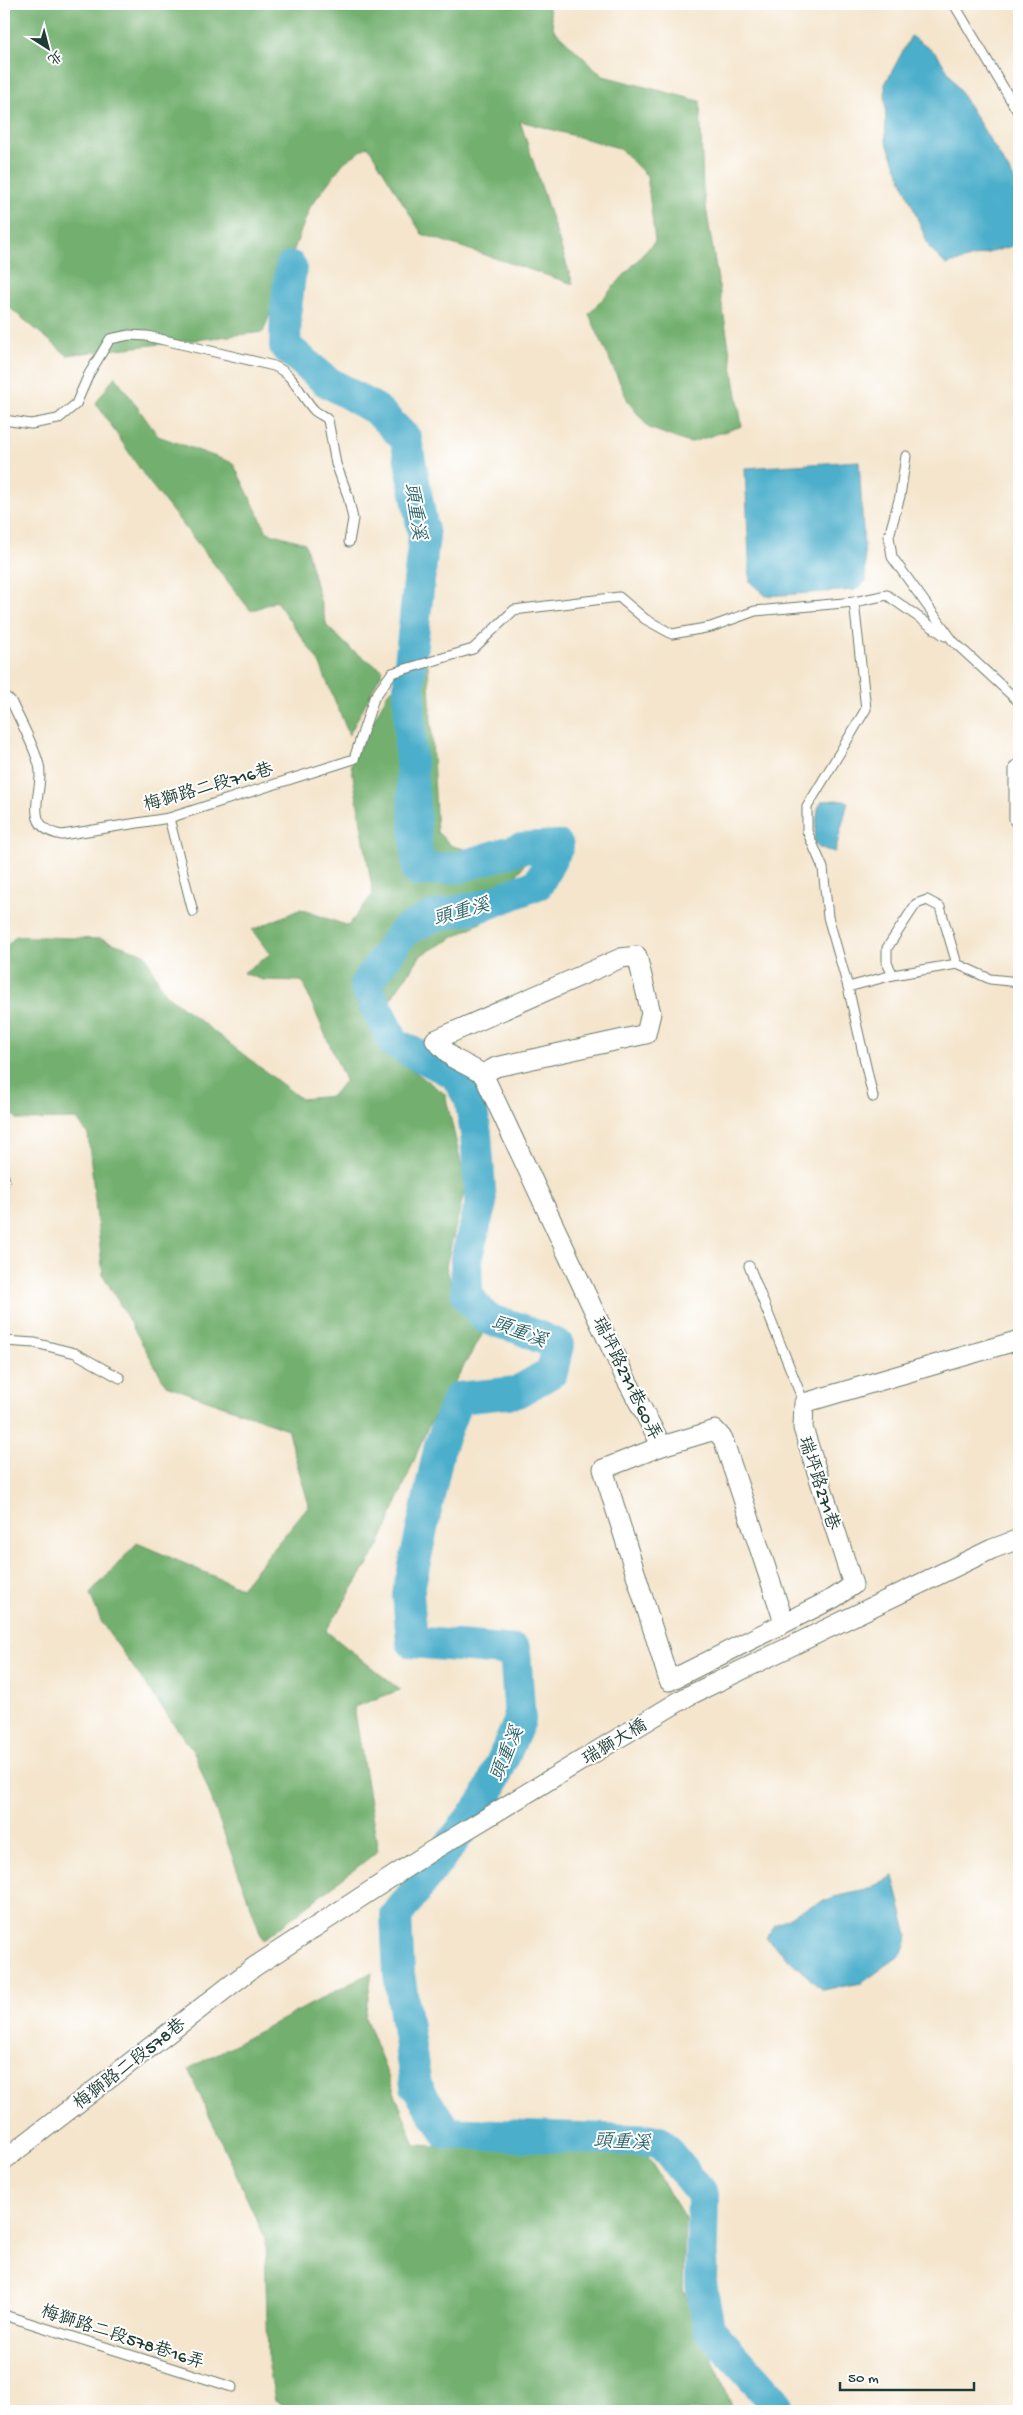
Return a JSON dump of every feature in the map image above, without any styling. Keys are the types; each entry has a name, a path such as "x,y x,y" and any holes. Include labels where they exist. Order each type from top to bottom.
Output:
{"street":[{"path":"1019,769 1019,818"},
{"path":"637,956 651,1013 646,1034 496,1067 483,1074 453,1058 435,1040 621,958 637,956"},
{"name":"瑞坪路271巷60弄","path":"483,1074 624,1375 662,1446 715,1430 723,1438 784,1622"},
{"path":"804,1404 1019,1340"},
{"name":"瑞坪路271巷","path":"784,1622 834,1598 853,1586 803,1428 804,1404"},
{"path":"662,1446 603,1469 669,1681 784,1622"},
{"name":"瑞獅大橋","path":"254,1967 430,1852 688,1696 992,1549 1019,1540"},
{"name":"梅獅路二段578巷","path":"4,2160 254,1967"}],"lane":[{"path":"954,4 1019,114"},
{"path":"4,420 31,424 58,419 76,404 89,374 110,340 129,335 171,340 274,366 293,379 304,397 317,412 328,420 336,464 348,496 353,519 349,542"},
{"path":"906,456 900,496 889,536 889,549 892,557 952,641 1019,702"},
{"name":"梅獅路二段716巷","path":"4,696 11,701 40,766 35,810 40,822 50,833 62,835 168,818 354,759 374,698 392,673 473,649 514,610 619,596 645,619 672,634 711,627 755,610 854,602 887,595 952,641"},
{"path":"854,602 866,709 807,807 807,831 823,868 828,918 848,987 873,1096"},
{"path":"168,818 193,912"},
{"path":"892,974 887,963 887,948 916,904 927,900 940,907 957,964"},
{"path":"848,987 892,974 957,964 990,979 1019,982"},
{"path":"749,1266 804,1404"},
{"path":"4,1342 35,1343 75,1353 120,1378"},
{"name":"梅獅路二段578巷16弄","path":"4,2315 232,2387"}],"green space":[{"path":"4,4 548,4 554,30 603,76 700,101 703,189 742,426 689,443 649,428 629,403 589,314 655,241 647,176 619,148 520,121 573,284 422,234 368,146 344,162 310,207 263,332 67,355 4,303"},
{"path":"115,376 158,436 233,463 267,532 305,543 327,626 353,651 383,670 349,735 319,662 276,601 251,611 146,478 96,403"},
{"path":"428,664 437,832 452,846 525,863 486,920 421,955 372,1026 393,1056 445,1094 466,1184 446,1266 457,1305 482,1335 427,1429 379,1546 326,1631 400,1690 354,1707 378,1851 263,1940 195,1754 102,1623 90,1594 137,1543 241,1588 309,1505 287,1429 166,1385 103,1275 88,1135 77,1119 18,1120 4,1104 4,949 16,936 101,939 145,954 164,993 301,1099 332,1096 345,1080 302,981 263,980 243,973 270,954 252,930 301,909 348,926 373,894 351,764 389,691"},
{"path":"372,1972 365,2017 415,2145 646,2154 685,2218 683,2288 734,2411 292,2411 275,2401 268,2361 265,2238 188,2069"}],"water":[{"path":"911,36 937,54 1019,187 1019,244 946,265 929,247 886,141 885,84"},
{"path":"859,461 866,581 855,590 766,596 750,582 745,468"},
{"path":"837,800 848,802 835,852 819,848 814,842 818,808 822,801"},
{"path":"893,1876 908,1936 902,1954 862,1983 822,1990 766,1938 775,1925 804,1909 834,1897 866,1890"}],"waterway":[{"name":"頭重溪","path":"291,267 286,308 285,346 326,381 377,410 406,439 424,536 409,672 410,746 418,871 460,867 522,848 558,846 538,884 485,905 431,917 404,931 365,985 394,1043 455,1074 470,1099 476,1134 481,1203 466,1259 467,1296 487,1319 518,1328 558,1345 552,1372 517,1392 458,1398 440,1445 408,1594 412,1642 515,1651 520,1720 486,1798 396,1916 399,1974 416,2086 447,2133 659,2141 703,2195 701,2283 709,2329 778,2405 779,2411"}]}
